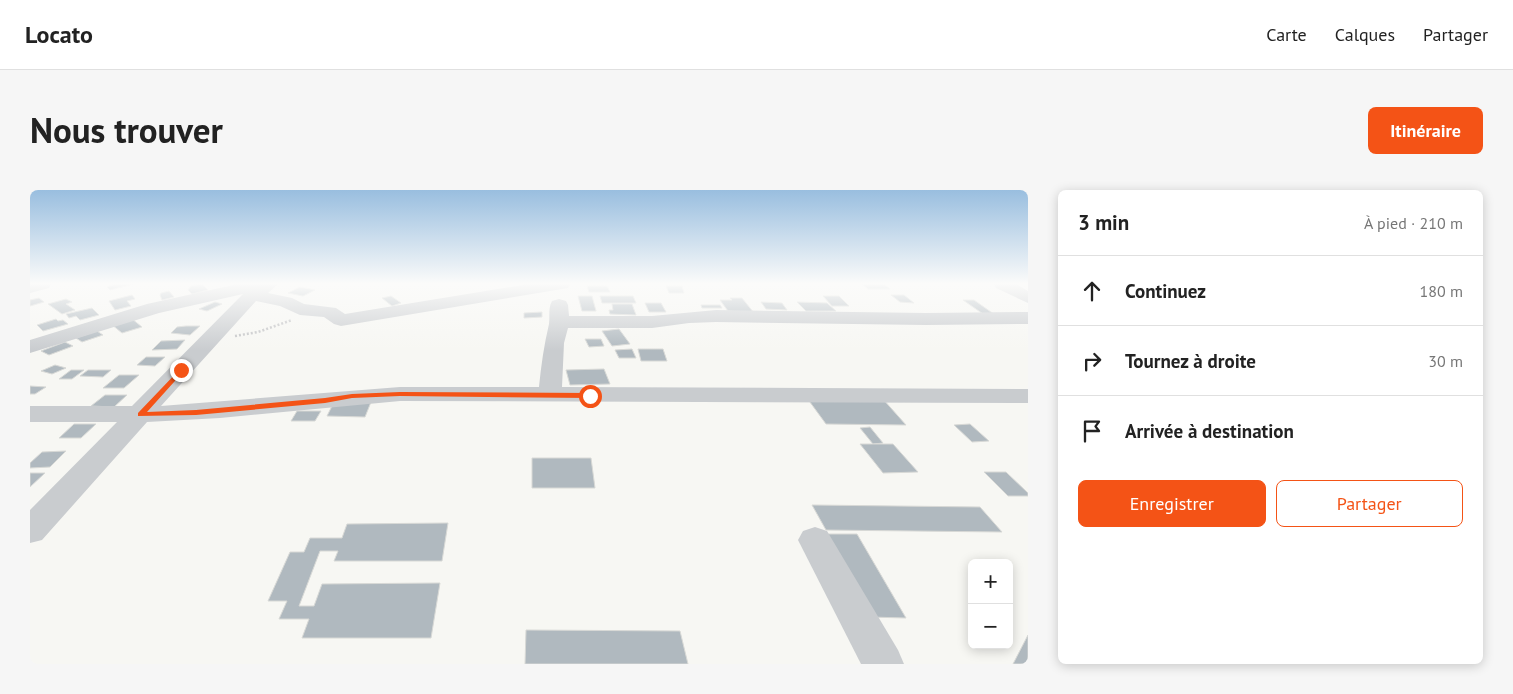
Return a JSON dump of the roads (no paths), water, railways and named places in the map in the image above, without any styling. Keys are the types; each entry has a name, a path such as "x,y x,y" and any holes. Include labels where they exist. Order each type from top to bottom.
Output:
{"street":[{"path":"30,347 164,306"},
{"path":"30,531 208,341 244,306"},
{"path":"294,306 300,309 328,312 341,320 433,306"},
{"path":"550,396 554,343 560,322 560,306"},
{"path":"560,322 652,322 689,317 716,316 917,319 1028,318"},
{"path":"30,414 196,412 371,395 1028,396"},
{"path":"815,540 884,664"}]}
